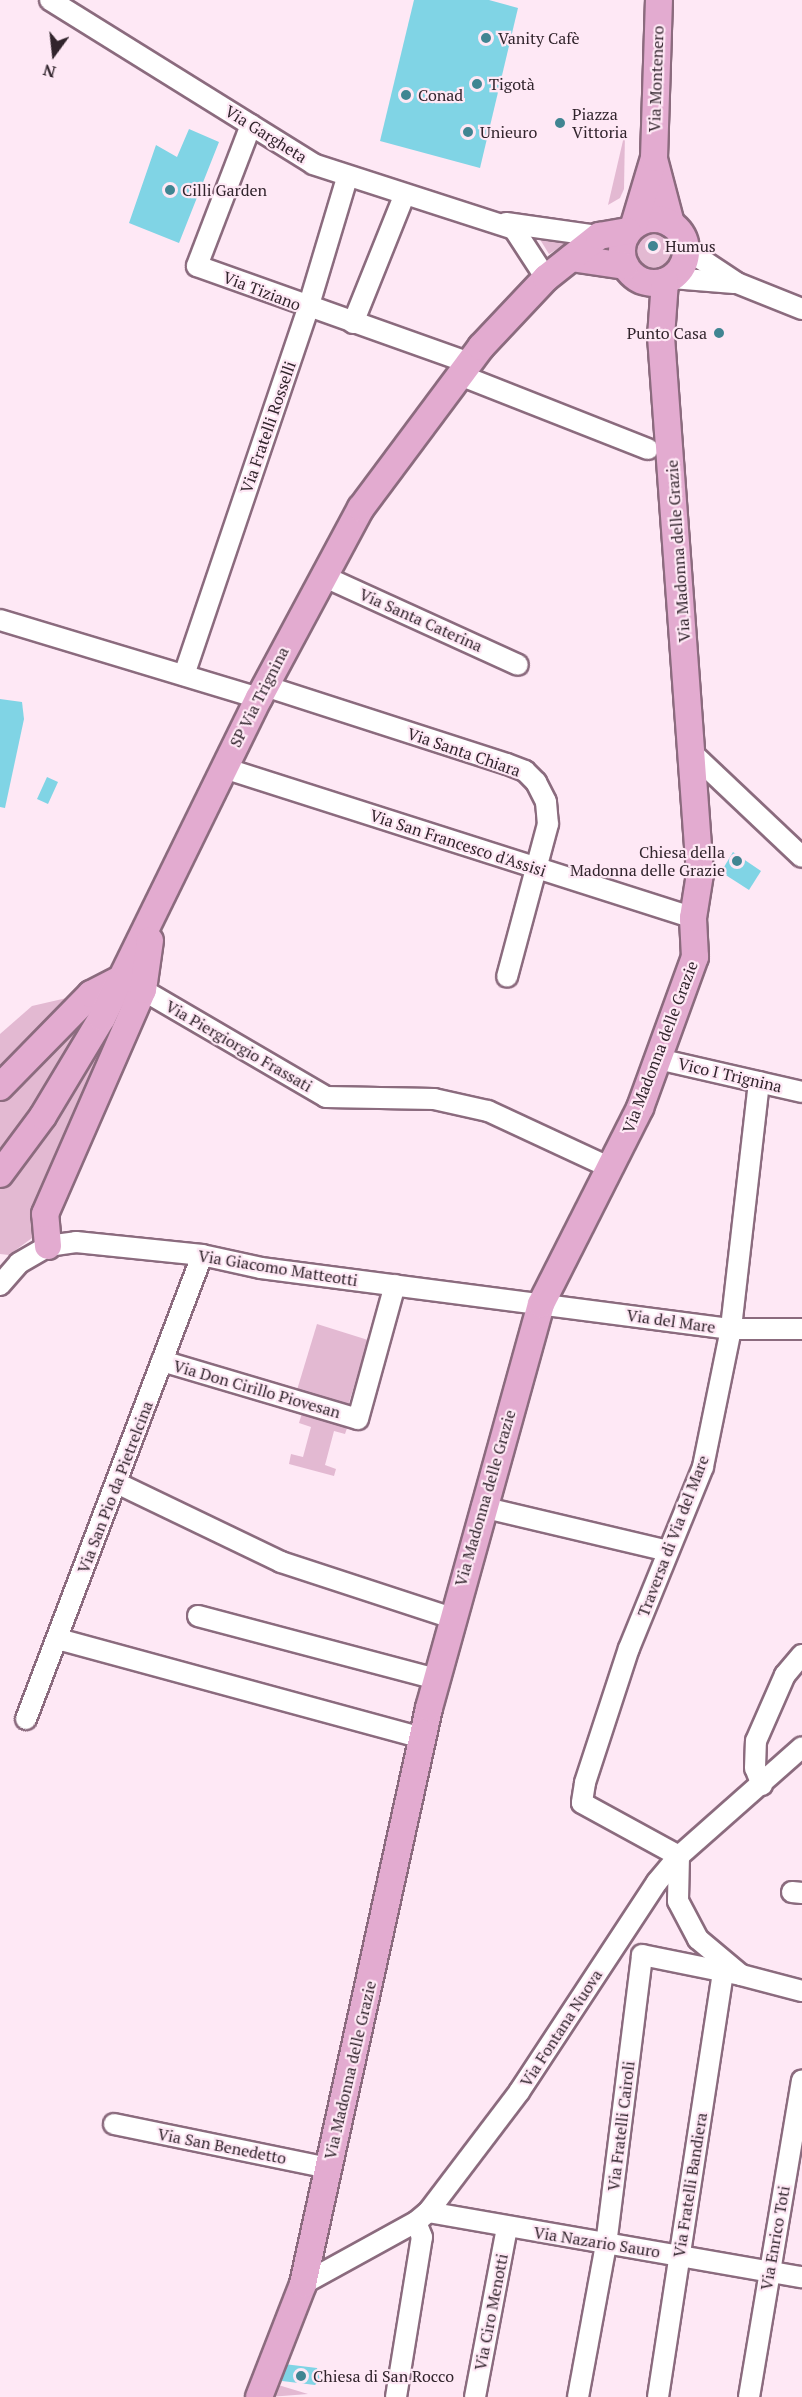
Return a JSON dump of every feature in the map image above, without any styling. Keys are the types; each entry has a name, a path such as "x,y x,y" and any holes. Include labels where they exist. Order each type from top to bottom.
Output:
{"main road":[{"name":"Via Montenero","path":"654,158 659,0"},
{"path":"572,258 625,266 661,280 680,270 686,249 679,231 672,224 654,158"},
{"path":"625,266 621,248 631,228 654,158"},
{"path":"599,236 631,228 652,219 672,224"},
{"name":"SP Via Trignina","path":"0,1174 43,1116 133,984 154,918 224,768 323,576 396,457 465,369 546,278 599,236"},
{"name":"Via Madonna delle Grazie","path":"259,2397 303,2284 436,1679 482,1507 541,1304 611,1168 658,1059 695,957 693,918 700,874 661,337 661,280"},
{"path":"0,1087 91,994 133,984"},
{"path":"48,1246 45,1214 133,984"}],"street":[{"name":"Via Gargheta","path":"50,0 251,125 283,148 347,178 503,223 599,236"},
{"name":"Via Tiziano","path":"251,125 197,266 354,323 648,449"},
{"name":"Via Fratelli Rosselli","path":"184,675 308,308 347,178"},
{"path":"354,323 404,196"},
{"path":"503,223 519,233 546,278"},
{"path":"686,249 737,283 802,309"},
{"path":"661,280 737,283"},
{"name":"Via Santa Caterina","path":"323,576 518,665"},
{"name":"Via Santa Chiara","path":"0,620 184,675 262,692 525,771 536,782 546,802 548,824 538,869 507,977"},
{"path":"692,753 802,857"},
{"name":"Via San Francesco d'Assisi","path":"224,768 693,918"},
{"name":"Via Piergiorgio Frassati","path":"133,984 326,1097 434,1099 488,1111 611,1168"},
{"name":"Vico I Trignina","path":"658,1059 802,1092"},
{"name":"Traversa di Via del Mare","path":"679,1856 582,1803 585,1783 629,1648 703,1467 731,1329 759,1082"},
{"name":"Via Giacomo Matteotti","path":"0,1285 10,1262 48,1246 76,1242 202,1255 261,1268 541,1304"},
{"name":"Via San Pio da Pietrelcina","path":"26,1719 202,1255"},
{"name":"Via Don Cirillo Piovesan","path":"162,1361 358,1419 395,1286"},
{"name":"Via del Mare","path":"541,1304 731,1329 802,1329"},
{"path":"117,1483 281,1562 452,1618"},
{"path":"482,1507 668,1551"},
{"path":"198,1616 436,1679"},
{"path":"58,1639 423,1738"},
{"path":"762,1785 755,1768 756,1741 785,1675 802,1655"},
{"name":"Via Fontana Nuova","path":"303,2284 422,2217 519,2092 657,1882 679,1856 762,1785 802,1747"},
{"path":"679,1856 678,1901 684,1919 698,1939 732,1974 802,1990"},
{"name":"Via Fratelli Cairoli","path":"578,2397 606,2244 642,1955 732,1974"},
{"name":"Via Fratelli Bandiera","path":"658,2397 680,2256 732,1974"},
{"name":"Via Enrico Toti","path":"749,2397 768,2272 802,2080"},
{"name":"Via San Benedetto","path":"114,2124 329,2168"},
{"path":"396,2397 422,2237 422,2217"},
{"name":"Via Nazario Sauro","path":"422,2217 507,2227 802,2277"},
{"name":"Via Ciro Menotti","path":"475,2397 507,2227"}],"shaded area":[{"path":"625,132 624,189 620,198 608,205"},
{"path":"655,231 670,237 676,252 670,267 655,273 640,267 634,252 640,237"},
{"path":"536,233 569,242 549,254"},
{"path":"71,997 119,1031 32,1238 9,1255 0,1254 0,1034 32,1006"},
{"path":"317,1324 368,1340 348,1406 297,1390"},
{"path":"302,1413 348,1425 345,1434 334,1431 325,1465 336,1469 334,1476 289,1464 291,1454 303,1457 311,1427 299,1423"},
{"path":"275,2384 308,2394 269,2397"}],"building":[{"path":"414,0 489,0 518,8 480,168 380,141"},
{"name":"Cilli Garden","path":"189,129 219,142 179,243 129,223 156,145 177,157"},
{"path":"0,699 22,702 24,719 5,808 0,807"},
{"path":"47,777 58,782 48,804 37,799"},
{"name":"Chiesa della Madonna delle Grazie","path":"733,852 761,871 749,890 721,872"},
{"name":"Chiesa di San Rocco","path":"284,2364 317,2368 320,2380 315,2385 282,2381"}],"place":[{"name":"Vanity Cafè","path":"486,38"},
{"name":"Tigotà","path":"477,84"},
{"name":"Conad","path":"406,95"},
{"name":"Piazza Vittoria","path":"560,123"},
{"name":"Unieuro","path":"468,132"},
{"name":"Cilli Garden","path":"170,190"},
{"name":"Humus","path":"653,246"},
{"name":"Punto Casa","path":"719,333"},
{"name":"Chiesa della Madonna delle Grazie","path":"737,861"},
{"name":"Chiesa di San Rocco","path":"301,2376"}]}
